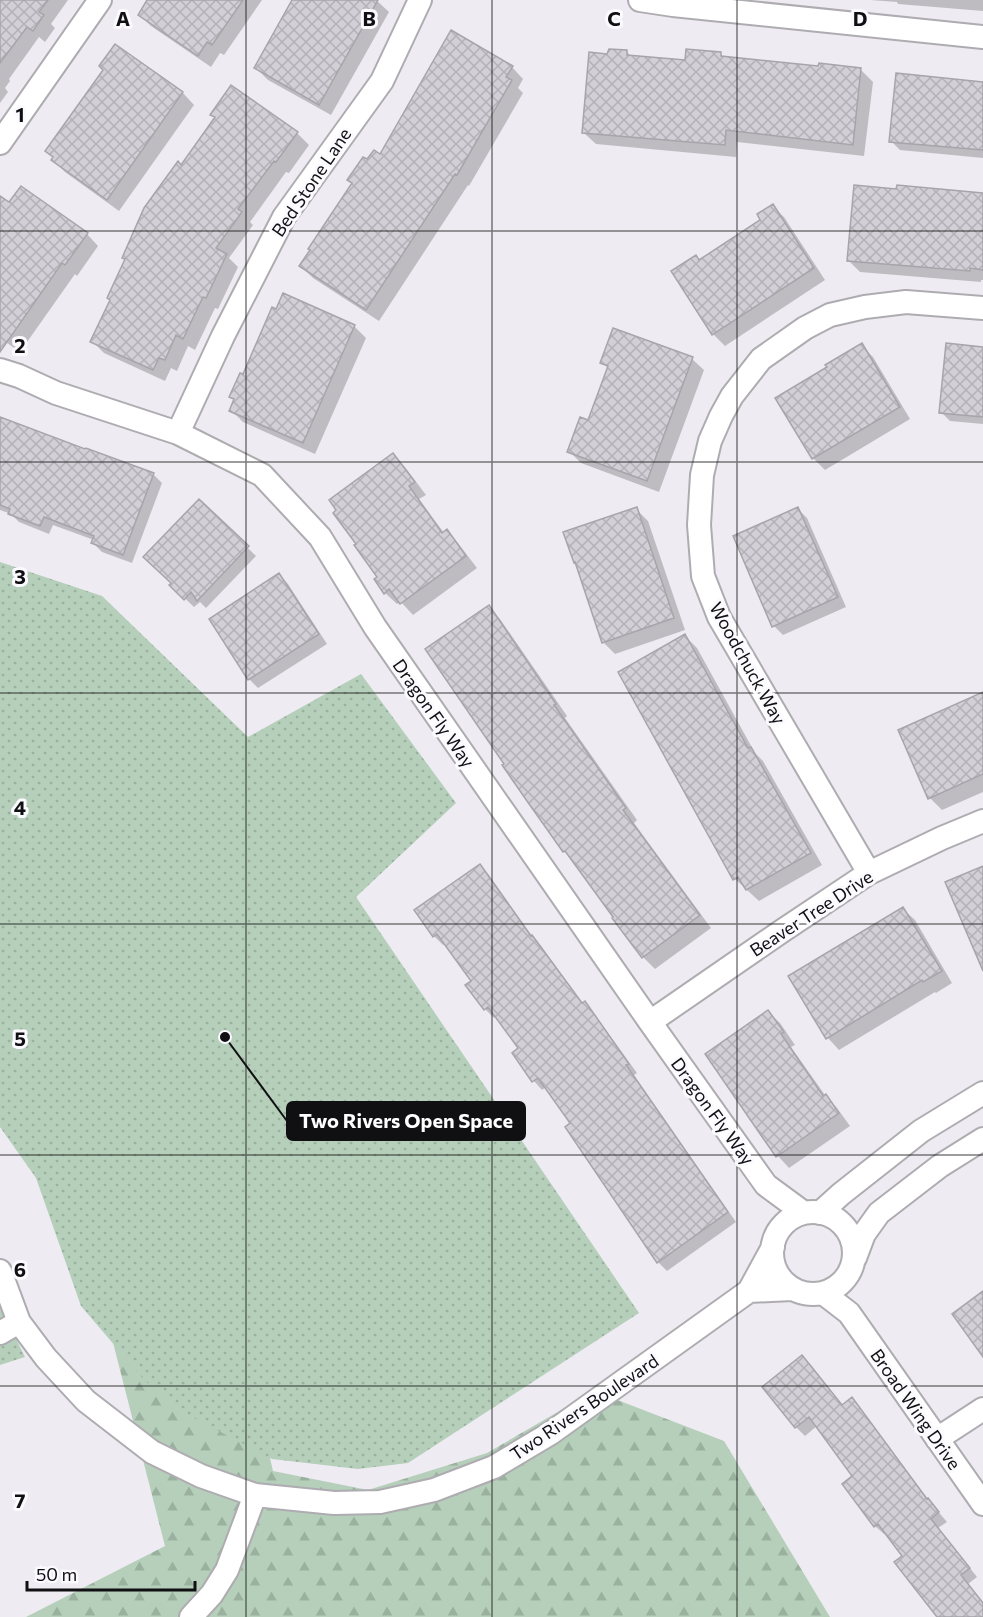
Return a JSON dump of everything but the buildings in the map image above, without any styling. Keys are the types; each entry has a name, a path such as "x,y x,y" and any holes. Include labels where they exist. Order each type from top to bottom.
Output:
{"street":[{"path":"0,143 100,0"},
{"name":"Bed Stone Lane","path":"178,433 223,336 284,216 382,81 420,0"},
{"path":"640,0 983,37"},
{"name":"Woodchuck Way","path":"869,873 718,617 703,576 699,525 702,475 710,441 732,396 761,359 805,328 830,315 865,307 906,302 983,308"},
{"name":"Dragon Fly Way","path":"0,370 56,393 178,433 262,475 320,537 375,627 766,1185 812,1213"},
{"name":"Beaver Tree Drive","path":"650,1022 869,873 983,821"},
{"name":"Two Rivers Boulevard","path":"0,1271 10,1327 46,1358 86,1401 152,1452 201,1476 255,1495 334,1503 380,1502 434,1490 494,1467 551,1433 749,1291 776,1239 789,1220 812,1213 841,1194 921,1131 983,1093"},
{"path":"749,1291 792,1289 807,1294 823,1293 838,1286 851,1267 864,1234 879,1213 940,1166 983,1139"},
{"name":"Dragon Fly Way","path":"766,1185 776,1239"},
{"path":"812,1213 835,1218 847,1229 854,1243 849,1313"},
{"path":"776,1239 773,1263 780,1278 792,1289"},
{"name":"Broad Wing Drive","path":"823,1293 849,1313 983,1504"},
{"path":"937,1439 983,1408"},
{"path":"191,1617 212,1594 227,1570 255,1495"}],"green space":[{"path":"0,562 102,596 248,737 361,674 456,803 356,897 639,1313 408,1463 358,1469 272,1459 192,1417 145,1381 81,1306 36,1178 0,1127"},
{"path":"338,879 264,1432 273,1471 368,1490 487,1453 594,1391 724,1441 830,1617 26,1617 165,1546 96,1276"},
{"path":"0,1307 25,1357 0,1365"}],"place":[{"name":"Two Rivers Open Space","path":"225,1037"}]}
